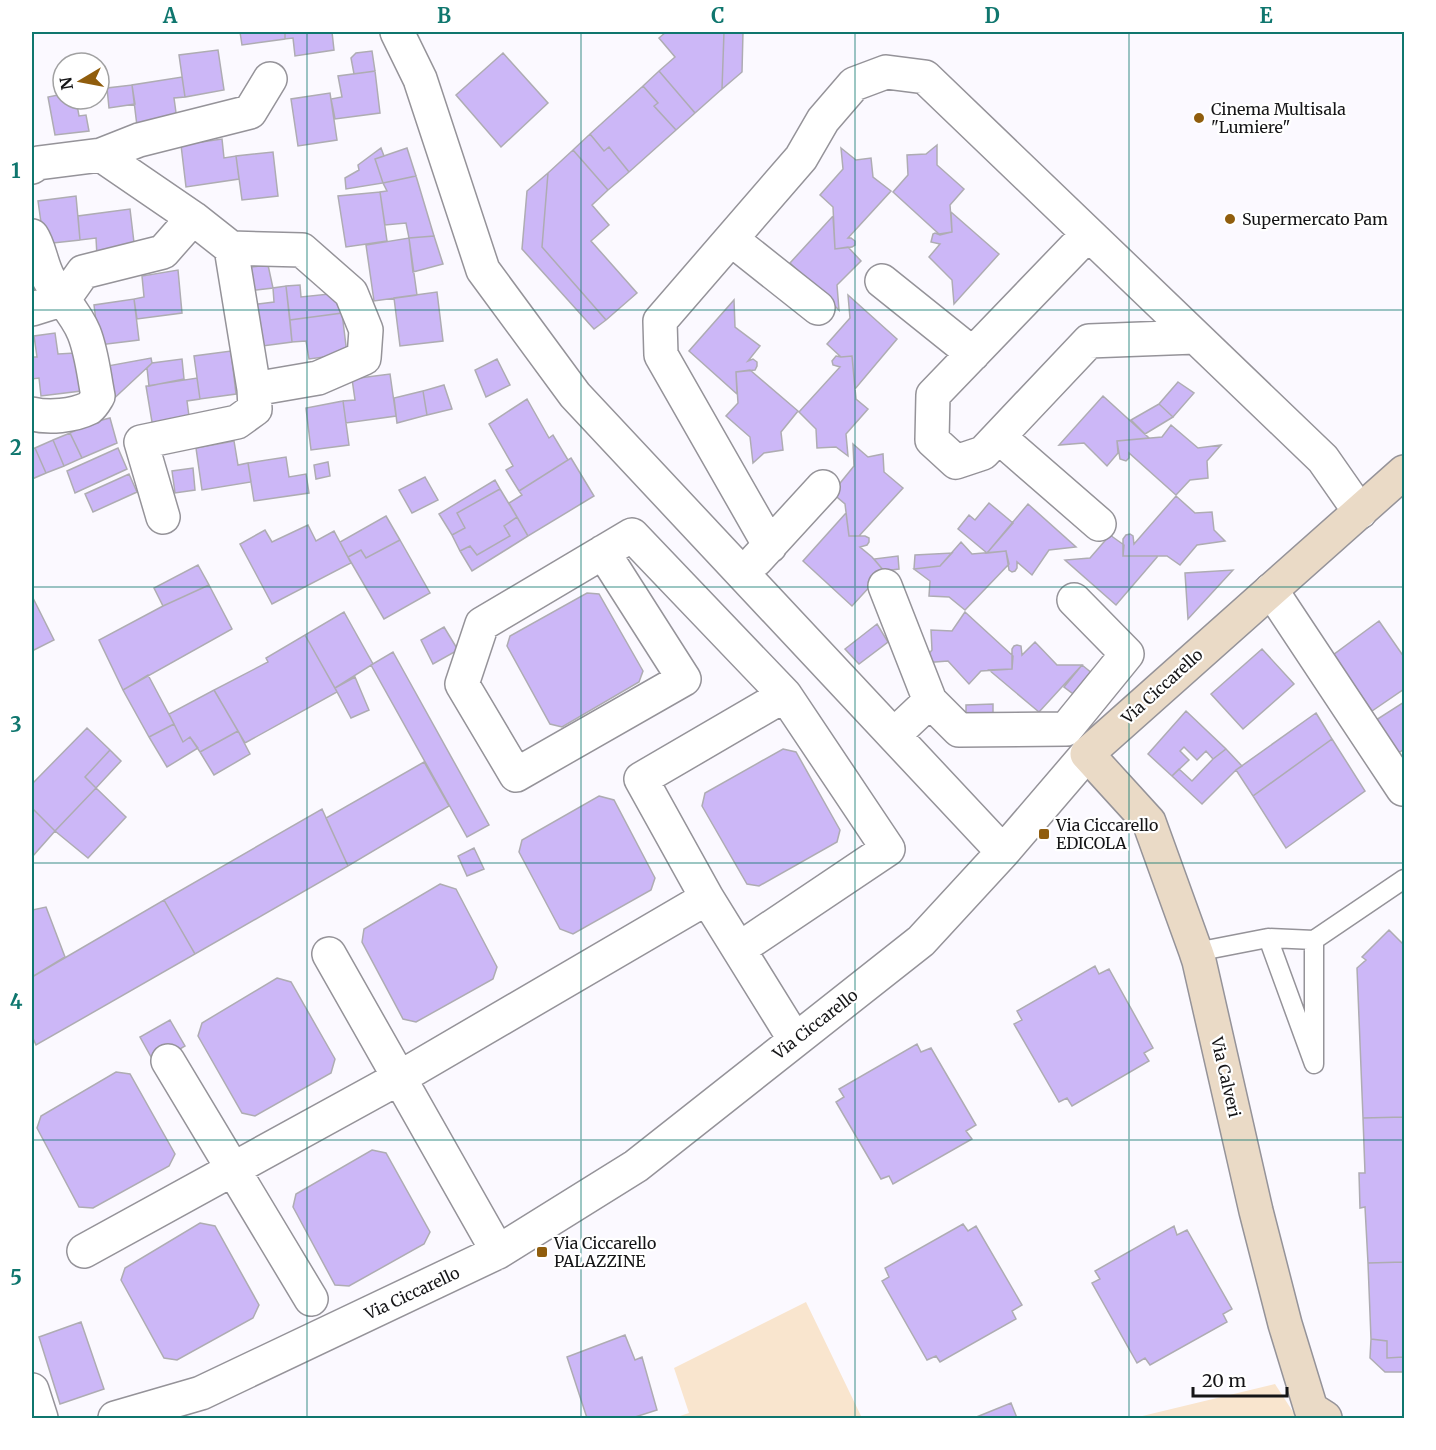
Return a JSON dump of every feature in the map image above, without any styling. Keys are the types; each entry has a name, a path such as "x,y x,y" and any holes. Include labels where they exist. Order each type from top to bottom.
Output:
{"street":[{"path":"397,32 420,79 483,270 575,395 1003,852"},
{"path":"770,546 662,355 660,321 801,158 823,120 854,84 886,72 925,77 1323,459 1360,512"},
{"path":"32,167 38,164 101,155 139,140 250,112 270,79"},
{"path":"101,155 193,218 231,248 302,250 351,293 366,330 364,358 318,378 254,390"},
{"path":"32,309 64,299 83,272 163,252 193,218"},
{"path":"1089,234 933,395 932,440 956,462 983,453 1089,341 1195,337"},
{"path":"32,236 48,278 64,299 84,333 98,396 91,407 67,415 32,414"},
{"path":"731,239 818,308"},
{"path":"164,517 141,442 237,422 255,409 254,390 231,248"},
{"path":"882,281 973,354"},
{"path":"999,437 1099,524"},
{"name":"Via Ciccarello","path":"119,1418 201,1393 498,1252 636,1166 921,941 1003,852 1087,754 1404,472"},
{"path":"743,575 823,488"},
{"path":"603,552 684,679 516,775 462,684 482,624 603,552 632,535 785,695 888,849 739,949"},
{"path":"885,586 930,700 959,730 1066,729 1127,654 1074,600"},
{"path":"1271,590 1403,789"},
{"path":"785,695 640,779 707,898 795,1040"},
{"path":"894,735 930,700"},
{"name":"Via Calveri","path":"1087,754 1149,822 1196,952 1285,1324 1311,1409 1325,1419"},
{"path":"84,1251 399,1078 707,898"},
{"path":"329,954 498,1252"},
{"path":"168,1061 311,1299"},
{"path":"32,1390 41,1419"}],"lane":[{"path":"1196,952 1268,938 1314,940 1404,879"},
{"path":"1268,938 1314,1064 1314,940"}],"shaded area":[{"path":"806,1302 862,1418 674,1418 689,1413 674,1368"},
{"path":"1275,1384 1297,1418 1134,1418"}],"building":[{"path":"240,32 285,32 285,39 242,45"},
{"path":"285,32 332,32 334,50 295,56 293,38 285,39"},
{"path":"666,32 724,32 722,89 695,113 659,71 675,57 659,38"},
{"path":"724,32 743,32 742,72 722,89"},
{"path":"218,50 224,90 185,97 179,55"},
{"path":"372,51 375,71 354,74 351,58 356,53"},
{"path":"503,53 548,103 501,147 456,95"},
{"path":"375,71 380,113 335,119 331,99 342,97 338,76"},
{"path":"659,71 695,113 676,130 654,106 658,103 643,86"},
{"path":"182,77 185,97 174,98 177,120 137,126 132,85"},
{"path":"132,85 135,104 111,108 111,88"},
{"path":"643,86 658,103 654,106 676,130 629,172 609,147 604,151 590,134"},
{"path":"330,93 337,140 298,146 291,99"},
{"path":"51,96 51,111 78,111 79,116 86,115 89,131 55,135 48,97"},
{"path":"590,134 604,151 609,147 629,172 608,190 573,150"},
{"path":"222,139 224,158 236,156 239,179 186,187 181,145"},
{"path":"937,145 937,165 964,189 950,205 952,232 939,234 893,192 908,175 907,155 926,154"},
{"path":"381,148 384,156 375,159 383,183 346,189 345,178 359,170 358,165"},
{"path":"407,148 416,176 383,183 375,159"},
{"path":"841,148 856,160 871,158 873,177 891,191 848,238 855,241 855,245 835,249 833,207 820,195 843,169"},
{"path":"573,150 608,190 592,205 609,225 591,241 637,293 606,320 542,247 548,173"},
{"path":"273,152 278,196 242,200 236,156"},
{"path":"548,173 542,247 606,320 594,329 522,249 527,191"},
{"path":"416,176 434,236 409,238 406,223 385,225 380,192 387,191 383,183"},
{"path":"380,192 387,241 346,247 338,196"},
{"path":"76,196 80,240 44,244 38,201"},
{"path":"130,209 135,251 97,256 96,238 80,240 78,216"},
{"path":"951,212 999,254 954,304 952,280 929,257 940,244 931,242 933,234 952,232"},
{"path":"833,216 835,249 848,247 861,261 837,285 839,310 790,263"},
{"path":"434,236 443,264 413,272 409,238"},
{"path":"409,238 417,295 374,301 366,245"},
{"path":"268,265 273,288 247,291 244,268"},
{"path":"178,270 182,313 137,319 134,299 144,297 142,276"},
{"path":"300,285 301,297 339,293 342,313 290,320 286,286"},
{"path":"286,286 292,342 255,347 250,305 274,302 273,288"},
{"path":"437,292 443,341 400,346 394,298"},
{"path":"848,295 897,339 855,389 852,356 841,357 827,344 850,318"},
{"path":"134,299 139,340 99,345 94,305"},
{"path":"734,300 735,327 760,346 748,361 753,359 757,362 755,370 736,372 737,394 689,351"},
{"path":"342,313 347,354 309,359 306,341 292,342 290,320"},
{"path":"55,333 58,354 75,353 81,391 41,396 39,378 32,379 32,357 37,357 34,336"},
{"path":"231,351 236,394 200,399 194,356"},
{"path":"836,356 852,356 856,399 868,409 846,434 848,456 836,447 817,448 816,429 799,412 840,367 833,365 832,361"},
{"path":"151,358 152,363 107,405 102,367"},
{"path":"182,359 184,379 149,386 147,368 152,363"},
{"path":"497,359 510,385 486,397 475,370"},
{"path":"750,370 798,411 781,432 783,450 764,453 753,463 750,437 726,416 738,403 736,372"},
{"path":"390,374 396,416 346,423 343,401 355,400 352,379"},
{"path":"197,378 200,399 187,401 190,424 153,428 146,386"},
{"path":"1178,382 1194,393 1173,417 1159,404"},
{"path":"444,385 452,409 427,415 423,391"},
{"path":"423,391 427,415 397,423 394,398"},
{"path":"1103,396 1149,438 1117,441 1118,453 1107,466 1084,443 1059,445"},
{"path":"527,399 549,438 553,435 568,460 519,491 506,470 513,466 489,424"},
{"path":"343,401 349,445 311,450 306,408"},
{"path":"1159,404 1173,417 1145,434 1131,420"},
{"path":"110,418 117,443 82,458 70,433 90,423"},
{"path":"1171,425 1198,448 1221,445 1207,461 1208,478 1190,480 1176,495 1129,453 1126,461 1120,459 1117,441 1162,437"},
{"path":"70,433 82,458 64,466 53,440"},
{"path":"53,440 64,466 46,473 35,448"},
{"path":"234,441 238,465 248,463 251,482 202,490 196,448"},
{"path":"853,444 868,457 883,454 884,472 903,488 859,536 849,536 845,504 832,493 854,466"},
{"path":"35,448 46,473 32,479 32,449"},
{"path":"118,448 127,469 75,493 67,471"},
{"path":"286,457 289,477 306,474 309,493 254,501 248,463"},
{"path":"571,458 594,496 528,536 509,503 522,495 519,491"},
{"path":"328,462 330,476 316,479 314,465"},
{"path":"193,468 195,490 175,493 172,471"},
{"path":"129,474 137,492 93,512 85,494"},
{"path":"425,477 438,500 412,513 399,490"},
{"path":"495,480 500,489 457,513 465,528 452,535 439,514"},
{"path":"500,489 517,517 504,526 510,536 477,555 470,546 460,551 452,535 465,528 457,513"},
{"path":"1176,496 1195,513 1212,512 1214,530 1225,541 1197,545 1180,565 1167,556 1123,556 1123,539 1126,535 1133,536 1134,544"},
{"path":"989,503 1013,523 987,553 958,529 969,515 975,520"},
{"path":"1028,504 1076,547 1049,550 1032,575 1017,562 1015,571 1009,570 1006,551 987,553"},
{"path":"846,513 849,536 869,538 867,545 860,547 884,571 852,606 803,561"},
{"path":"386,516 400,540 366,558 361,550 348,557 340,542"},
{"path":"517,517 528,536 472,571 460,551 470,546 477,555 510,536 504,526"},
{"path":"308,525 316,541 334,531 351,563 272,604 240,544 265,530 272,542"},
{"path":"1110,535 1124,545 1123,556 1158,556 1116,605 1065,560 1090,558"},
{"path":"400,540 430,593 384,619 348,557 361,550 366,558"},
{"path":"961,542 972,554 1006,551 1009,564 965,610 949,597 929,596 930,581 914,569 940,566"},
{"path":"952,553 940,566 914,569 915,555"},
{"path":"898,556 899,569 884,571 874,559"},
{"path":"198,565 209,585 163,606 154,588"},
{"path":"1233,570 1188,619 1185,573"},
{"path":"209,585 232,629 123,690 99,640"},
{"path":"587,593 599,594 643,671 639,682 562,727 550,724 507,646 510,636"},
{"path":"32,596 54,640 32,651"},
{"path":"344,612 373,664 335,688 305,635"},
{"path":"965,612 1013,656 1012,669 981,671 969,684 948,661 921,663 932,650 931,630 952,631"},
{"path":"1379,621 1404,657 1404,689 1372,711 1333,655"},
{"path":"877,624 888,642 859,664 845,649"},
{"path":"444,627 458,650 433,664 421,640"},
{"path":"305,635 337,692 245,743 214,690 268,662 266,658"},
{"path":"1035,642 1057,665 1082,665 1039,712 989,670 1012,669 1014,646 1021,646 1022,655"},
{"path":"1262,649 1294,684 1243,729 1211,694"},
{"path":"393,652 489,825 467,837 371,665"},
{"path":"1082,665 1098,678 1080,699 1064,687"},
{"path":"148,675 174,724 149,737 123,690"},
{"path":"355,677 369,710 351,718 335,688"},
{"path":"214,690 238,731 200,752 190,737 183,742 169,714"},
{"path":"1404,702 1404,749 1397,754 1376,720"},
{"path":"993,704 993,722 966,722 966,705"},
{"path":"1186,711 1226,749 1213,759 1206,751 1197,760 1184,747 1180,751 1189,760 1172,776 1148,754"},
{"path":"1316,713 1332,739 1253,796 1236,770"},
{"path":"174,724 183,742 190,737 198,748 167,767 149,737"},
{"path":"87,728 110,750 85,777 96,788 55,831 32,808 32,784"},
{"path":"238,731 250,754 214,775 200,752"},
{"path":"1332,739 1365,791 1286,848 1253,796"},
{"path":"783,749 796,752 840,830 837,842 759,886 747,884 702,806 705,793"},
{"path":"1226,749 1242,766 1202,804 1172,776 1179,769 1192,781"},
{"path":"110,750 121,761 96,788 85,777"},
{"path":"424,762 449,806 348,866 326,818"},
{"path":"96,788 126,817 88,858 55,831"},
{"path":"599,796 614,800 655,878 651,890 573,934 560,929 519,852 522,840"},
{"path":"32,808 55,831 32,857"},
{"path":"322,809 348,866 195,954 164,900"},
{"path":"474,848 484,869 467,876 458,856"},
{"path":"440,884 456,889 497,967 493,979 416,1022 403,1019 362,942 364,929"},
{"path":"164,900 195,954 36,1045 32,1036 32,977"},
{"path":"46,907 65,957 32,977 32,910"},
{"path":"1389,930 1404,945 1404,1117 1363,1118 1357,968 1366,960 1362,957"},
{"path":"1095,966 1099,974 1109,969 1153,1048 1144,1053 1149,1061 1072,1106 1067,1098 1059,1102 1014,1024 1022,1020 1017,1011"},
{"path":"277,978 291,982 335,1059 331,1073 255,1116 242,1113 198,1036 202,1023"},
{"path":"170,1020 185,1046 155,1064 140,1037"},
{"path":"917,1044 921,1052 931,1048 976,1125 966,1131 972,1139 893,1184 889,1176 881,1179 836,1102 844,1097 839,1089"},
{"path":"116,1072 130,1074 175,1154 169,1166 93,1208 79,1207 37,1128 41,1116"},
{"path":"1404,1117 1404,1262 1368,1263 1365,1207 1360,1208 1359,1173 1365,1173 1363,1118"},
{"path":"372,1150 386,1153 430,1232 424,1244 349,1286 335,1285 293,1207 296,1194"},
{"path":"200,1223 215,1226 259,1305 253,1318 177,1360 164,1358 121,1280 125,1268"},
{"path":"963,1224 968,1231 976,1226 1022,1305 1012,1311 1016,1319 940,1362 936,1356 927,1360 882,1281 889,1277 885,1268"},
{"path":"1174,1226 1177,1235 1187,1230 1232,1309 1223,1314 1227,1322 1150,1365 1145,1358 1137,1363 1092,1283 1100,1279 1095,1271"},
{"path":"1404,1262 1404,1368 1403,1357 1387,1358 1387,1341 1371,1339 1368,1263"},
{"path":"81,1322 104,1389 60,1404 39,1337"},
{"path":"625,1335 635,1360 642,1357 657,1410 632,1418 587,1418 567,1357"},
{"path":"1371,1339 1387,1341 1387,1358 1403,1357 1404,1372 1385,1372 1370,1358"},
{"path":"1011,1403 1017,1418 974,1418"}],"place":[{"name":"Cinema Multisala \"Lumiere\"","path":"1199,118"},
{"name":"Supermercato Pam","path":"1230,219"},
{"name":"Via Ciccarello EDICOLA","path":"1044,834"},
{"name":"Via Ciccarello PALAZZINE","path":"542,1252"}]}
